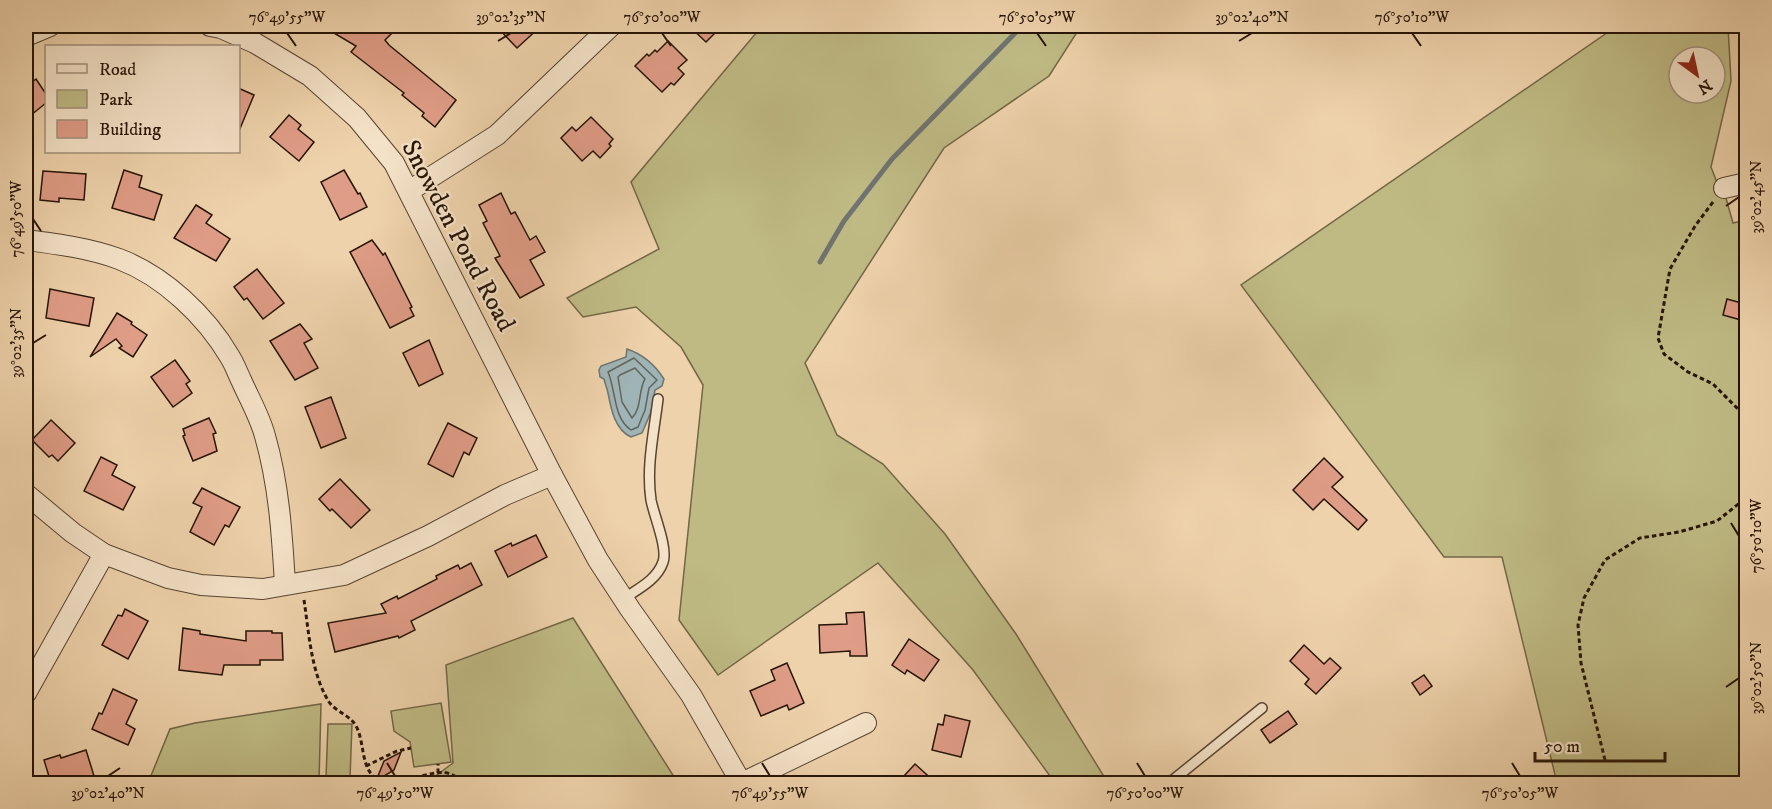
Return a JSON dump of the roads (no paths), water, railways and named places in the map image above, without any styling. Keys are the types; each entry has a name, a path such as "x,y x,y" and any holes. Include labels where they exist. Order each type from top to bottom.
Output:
{"street":[{"path":"26,36 50,26"},
{"name":"Snowden Pond Road","path":"210,26 221,28 255,43 284,59 328,91 374,137 394,163 552,475 598,560 691,694 742,783"},
{"path":"409,191 497,135 609,26"},
{"path":"1724,188 1746,183"},
{"path":"26,240 94,251 121,260 150,275 172,291 212,330 230,357 256,410 265,435 277,487 293,584"},
{"path":"26,494 73,533 104,554 168,578 201,585 263,589 344,575 428,536 505,495 552,475"},
{"path":"27,693 104,554"},
{"path":"742,783 866,723"}],"lane":[{"path":"623,599 650,581 659,572 664,559 651,498 650,479 658,399"},
{"path":"1168,783 1262,708"}],"water":[{"path":"627,349 648,361 664,379 662,386 655,390 651,412 642,433 631,437 617,424 604,379 600,377 599,370 601,366 626,357"}],"waterway":[{"path":"820,262 844,221 892,159 1022,26"}]}
